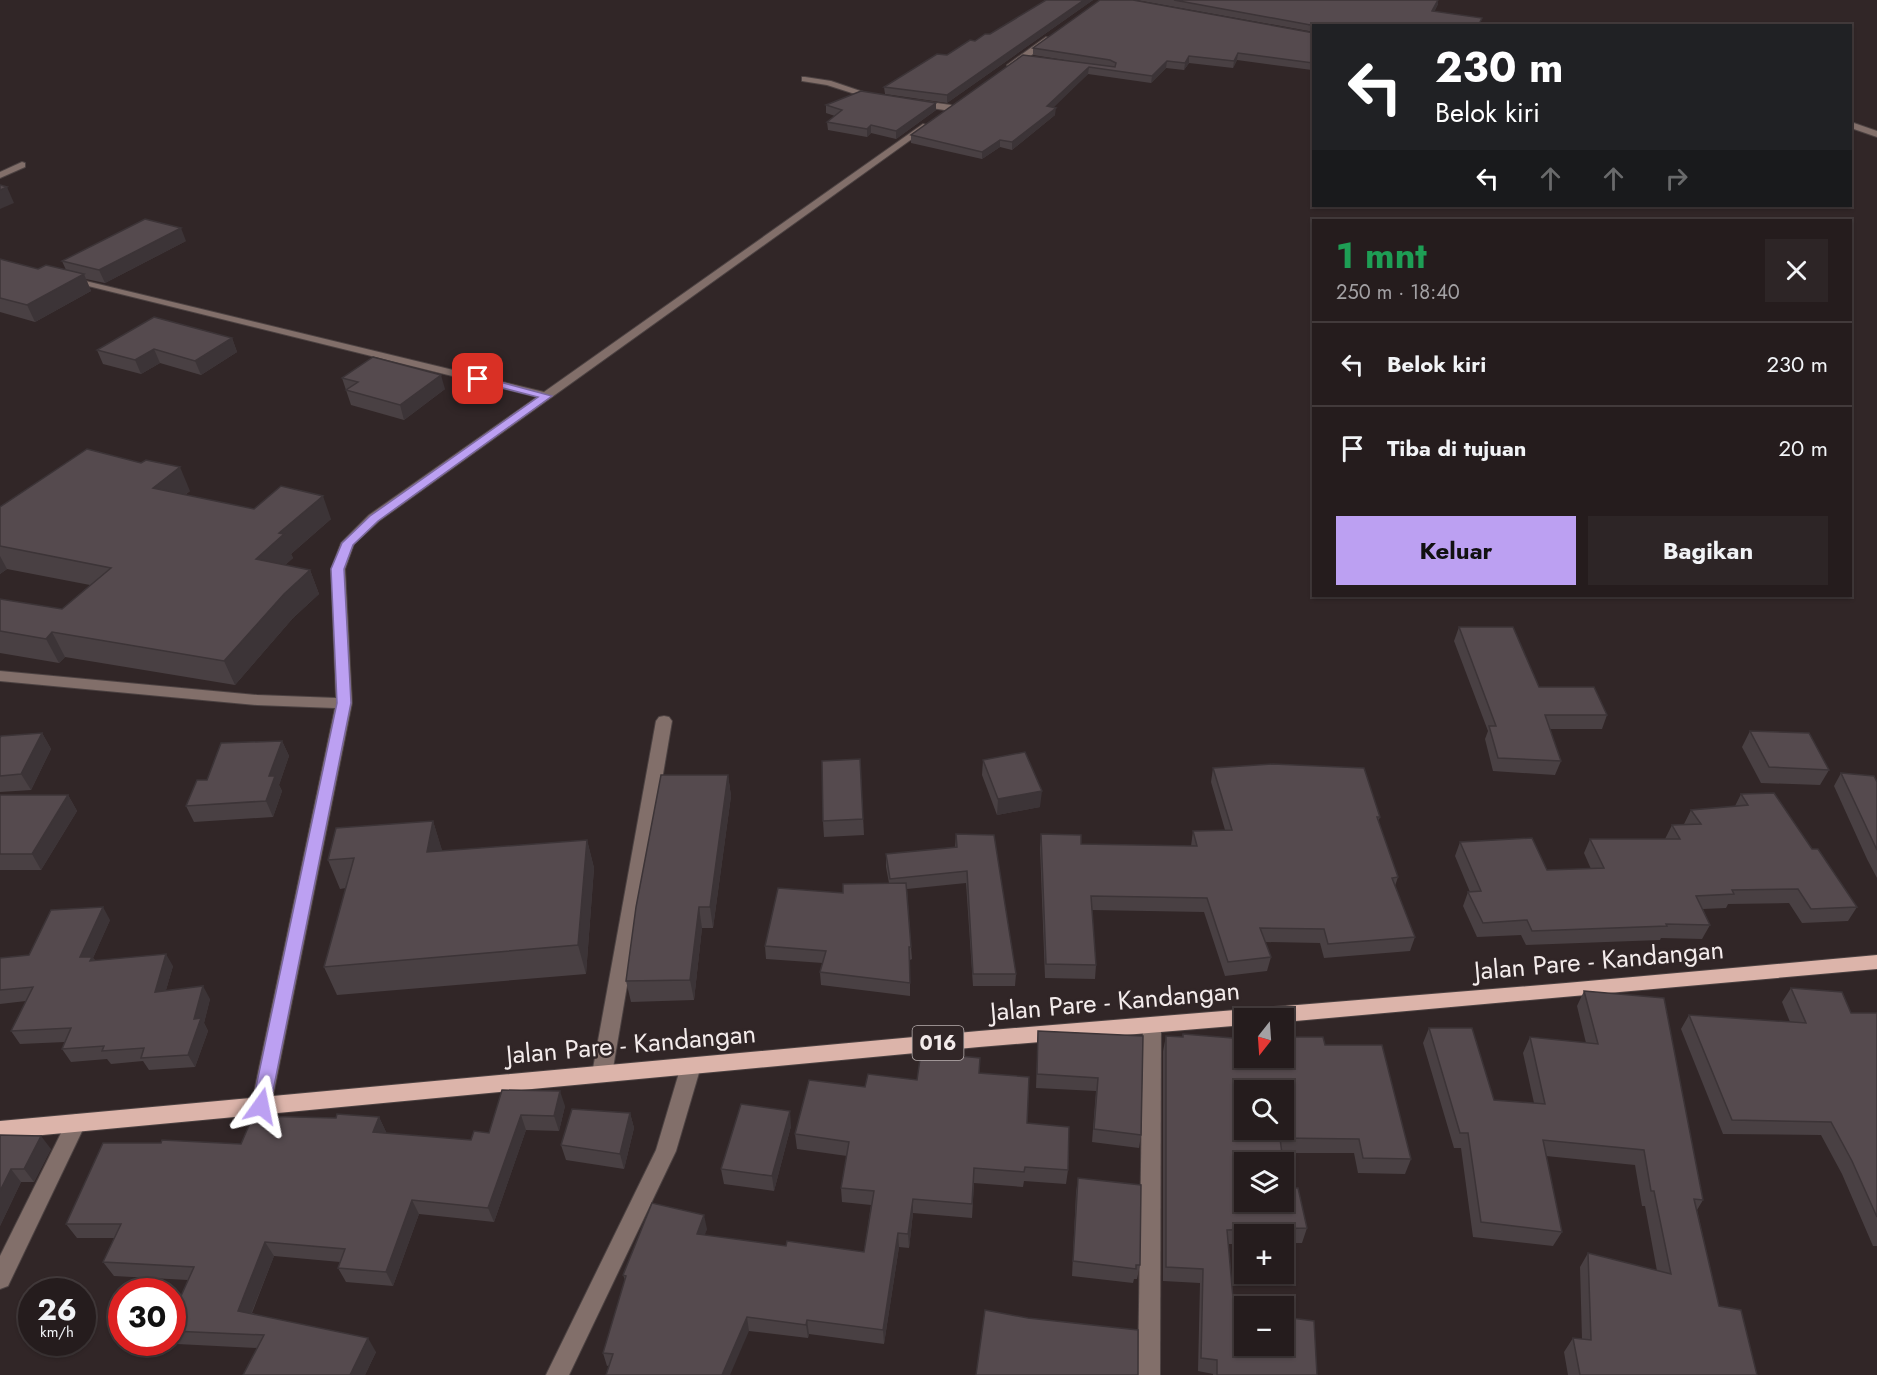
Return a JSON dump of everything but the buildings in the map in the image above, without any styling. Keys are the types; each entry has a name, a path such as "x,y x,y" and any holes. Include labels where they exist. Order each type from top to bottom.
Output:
{"main road":[{"name":"Jalan Pare - Kandangan","path":"0,1130 691,1066 1877,962"}],"street":[{"path":"996,77 1028,59 1061,31"},
{"path":"805,79 828,83 866,96 890,99"},
{"path":"261,1106 344,703 338,569 348,543 374,518 955,105 907,102"},
{"path":"1852,124 1877,134"},
{"path":"0,175 22,165"},
{"path":"58,277 547,396"},
{"path":"0,676 257,700 344,703"},
{"path":"602,1074 664,721"},
{"path":"1149,1375 1152,1025"},
{"path":"556,1375 666,1151 691,1066"},
{"path":"0,1279 76,1123"}],"route":[{"path":"261,1106 344,703 338,569 348,543 374,518 547,396 478,379"}]}
